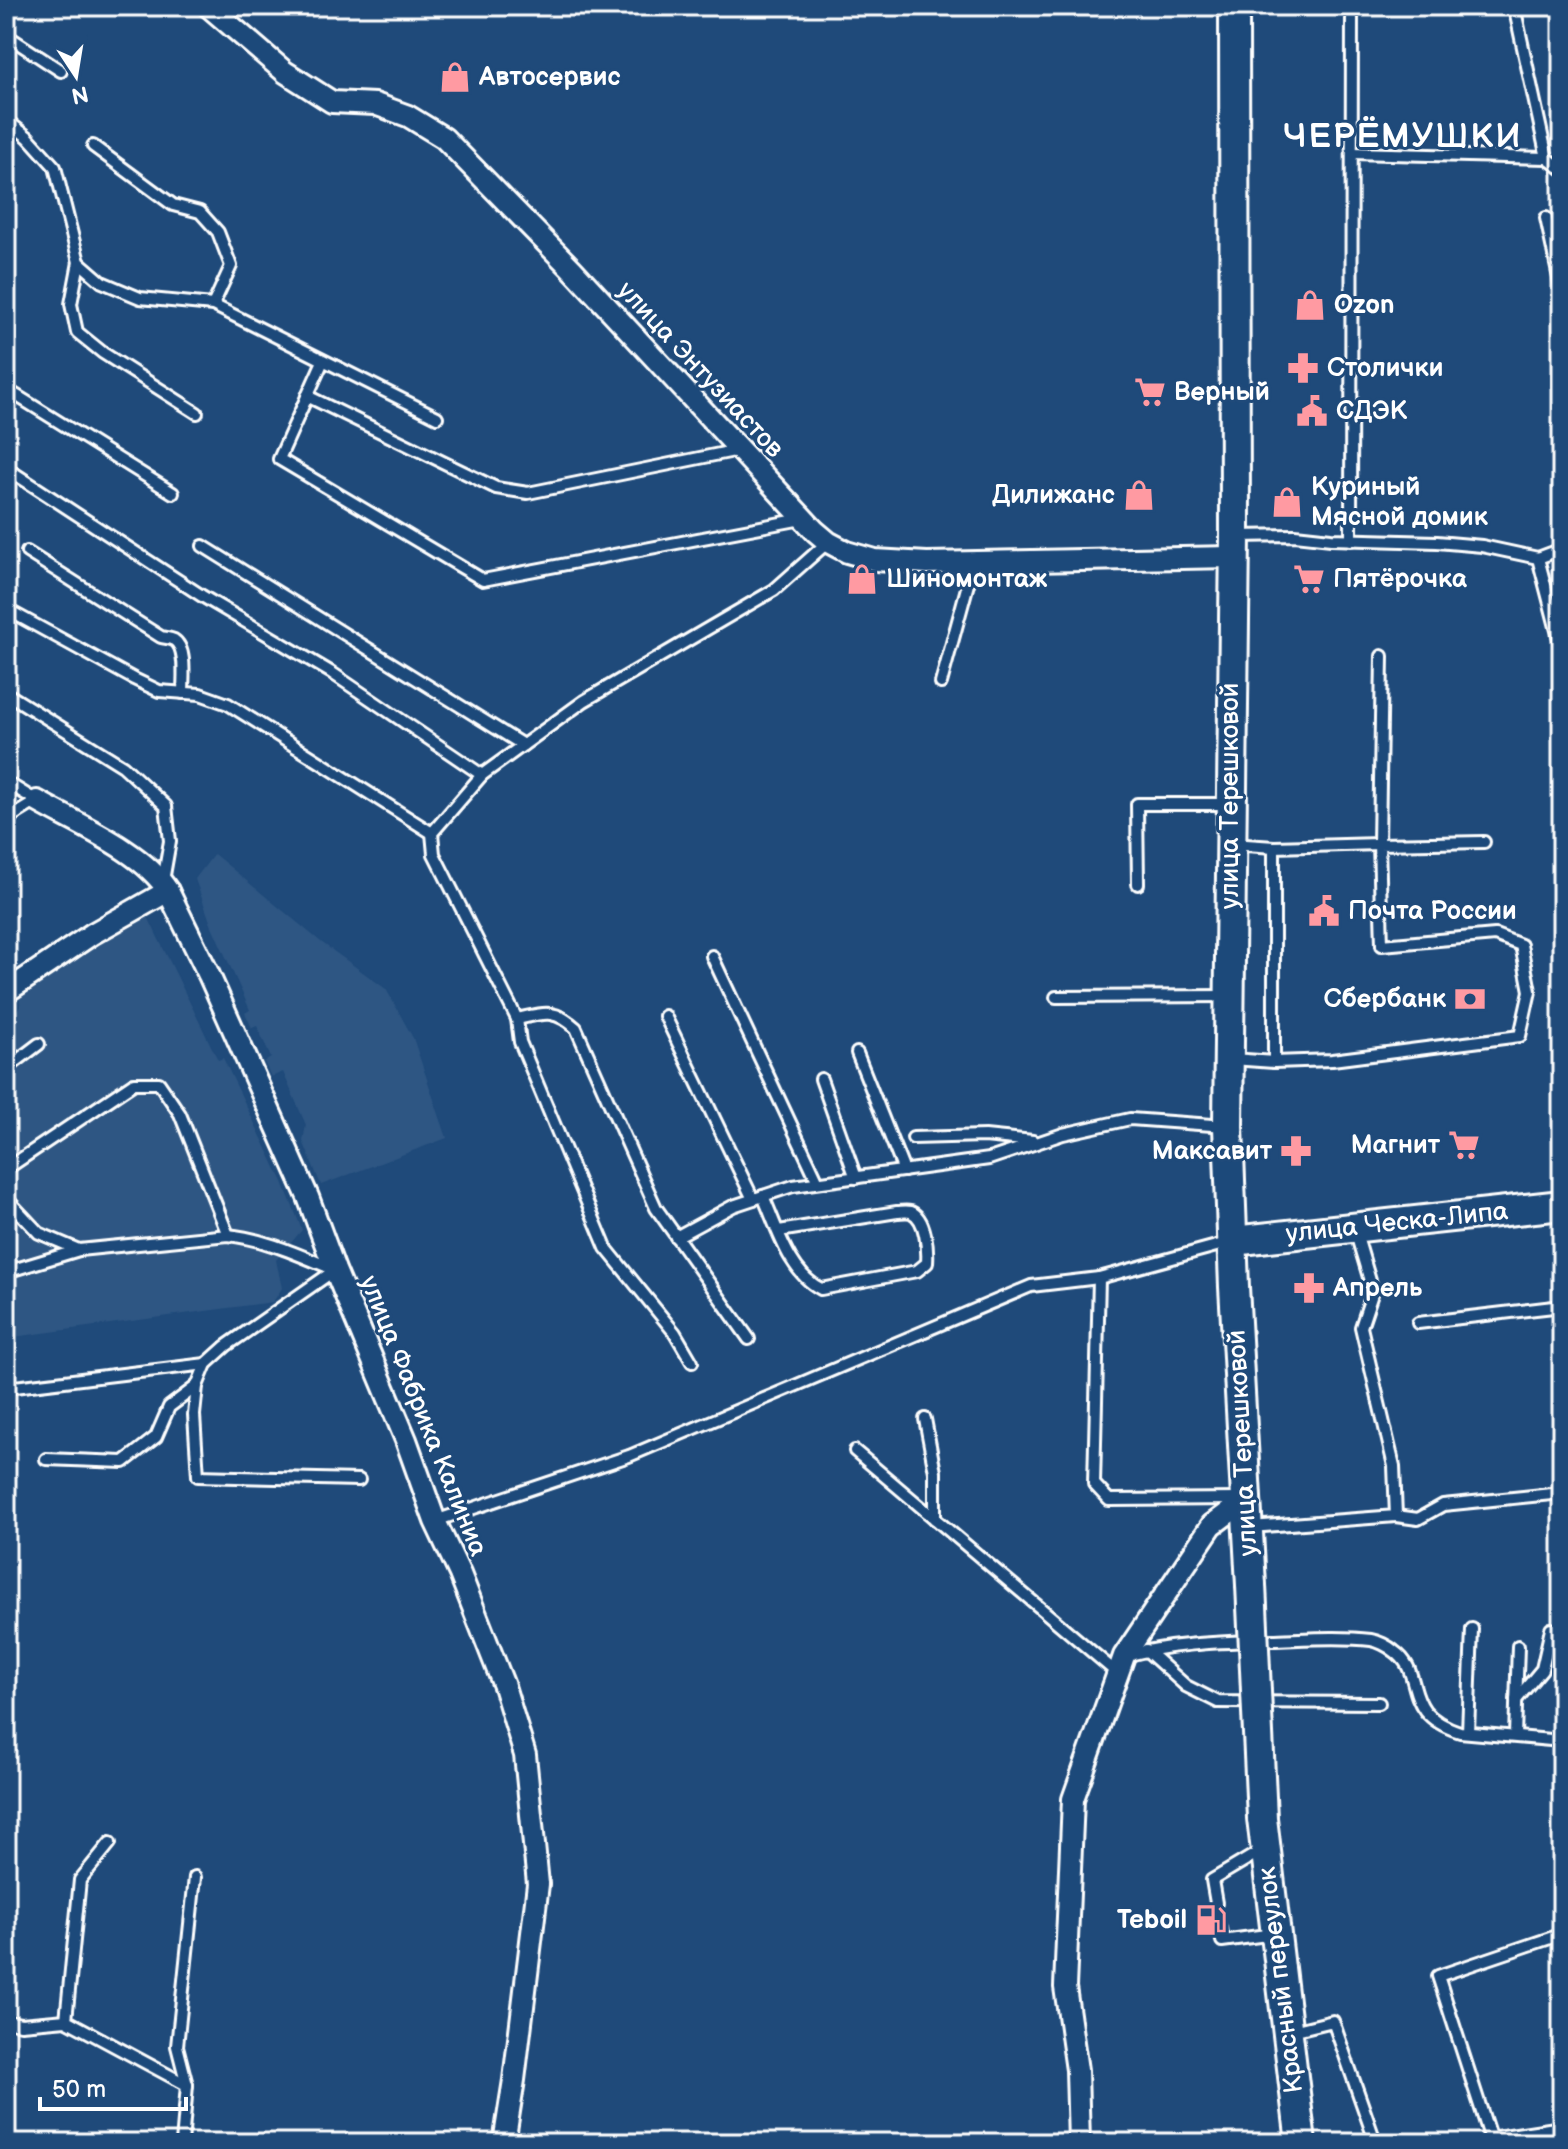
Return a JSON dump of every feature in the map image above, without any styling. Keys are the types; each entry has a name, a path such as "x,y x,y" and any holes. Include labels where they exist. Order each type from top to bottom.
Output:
{"main road":[{"name":"улица Терешковой","path":"1234,6 1234,546 1228,1126 1262,1818"},
{"name":"улица Ческа-Липа","path":"1233,1241 1562,1205"},
{"name":"Красный переулок","path":"1262,1818 1301,2143"}],"street":[{"name":"улица Энтузиастов","path":"208,6 285,72 332,102 375,104 408,116 444,138 573,270 803,519 828,542 875,560 974,562 1234,546"},
{"name":"улица Фабрика Калиниа","path":"37,801 131,855 165,887 209,975 308,1197 406,1440 435,1521 460,1574 504,1686 525,1755 538,1884 504,2143"},
{"path":"6,992 165,887"},
{"path":"1079,2143 1077,2070 1065,1987 1073,1799 1120,1665 1212,1525 1248,1513"}],"lane":[{"path":"1351,540 1352,6"},
{"path":"1514,6 1547,158"},
{"path":"6,35 61,71"},
{"path":"6,120 28,137 55,167 79,262 71,304 77,332 103,353 197,413"},
{"path":"93,146 173,205 200,212 218,232 231,266 213,305"},
{"path":"1352,153 1547,158 1562,169"},
{"path":"1546,218 1562,292"},
{"path":"79,262 102,282 140,298 213,305 437,417"},
{"path":"323,361 279,459 483,580 803,519"},
{"path":"6,389 173,493"},
{"path":"307,396 496,488 528,493 739,450"},
{"path":"6,468 202,596 332,673 482,775"},
{"path":"1234,546 1295,535 1482,546 1538,558 1562,549"},
{"path":"692,1362 675,1333 606,1248 520,1042 517,1019 434,854 432,833 482,775 584,701 774,590 828,542"},
{"path":"203,546 523,745"},
{"path":"27,552 161,637 175,641 180,647 183,693"},
{"path":"1538,558 1562,650"},
{"path":"941,683 974,562"},
{"path":"6,609 159,691 200,694 228,704 432,833"},
{"path":"1229,1059 1274,1062 1332,1060 1520,1036 1530,991 1521,945 1495,935 1382,945 1379,844 1382,656"},
{"path":"6,693 123,766 166,806 170,841 165,887"},
{"path":"6,782 37,801 6,820"},
{"path":"1138,884 1137,804 1230,804"},
{"path":"1230,844 1274,847 1484,842"},
{"path":"1274,847 1274,1062"},
{"path":"712,956 818,1182"},
{"path":"1056,997 1230,996"},
{"path":"517,1019 546,1012 563,1016 576,1028 656,1208 749,1339"},
{"path":"665,1016 758,1198 798,1270 810,1283 821,1289 917,1271 927,1263 928,1250 920,1219 911,1212 779,1231"},
{"path":"6,1069 39,1044"},
{"path":"857,1053 904,1171"},
{"path":"821,1079 856,1178"},
{"path":"6,1169 134,1083 159,1083 180,1114 228,1235"},
{"path":"676,1237 733,1206 793,1186 989,1159 1063,1134 1130,1119 1228,1126"},
{"path":"913,1138 985,1136 1039,1142"},
{"path":"6,1198 39,1233 79,1250"},
{"path":"1354,1228 1373,1291 1361,1327 1394,1466 1396,1516"},
{"path":"6,1272 79,1250 228,1235 285,1249 335,1270"},
{"path":"435,1521 629,1456 1031,1286 1099,1278 1233,1241"},
{"path":"335,1270 226,1346 206,1364 197,1386 194,1415 198,1476 359,1480"},
{"path":"1099,1278 1094,1484 1109,1500 1248,1513 1418,1519 1443,1505 1562,1493"},
{"path":"1418,1323 1562,1306"},
{"path":"6,1388 206,1364"},
{"path":"46,1459 124,1462 156,1437 169,1407 197,1386"},
{"path":"925,1419 935,1472 935,1519"},
{"path":"855,1451 935,1519 1120,1665 1146,1650 1209,1643 1302,1639 1374,1641 1395,1651 1406,1664 1420,1705 1432,1720 1444,1727 1562,1741"},
{"path":"1468,1732 1472,1629"},
{"path":"1516,1700 1542,1669 1551,1629"},
{"path":"1515,1736 1518,1646"},
{"path":"1146,1650 1186,1686 1218,1702 1379,1703"},
{"path":"66,2020 80,1880 110,1843"},
{"path":"1216,1903 1212,1880 1265,1848"},
{"path":"182,2143 187,2085 177,2046 195,1877"},
{"path":"1220,1928 1222,1941 1275,1934"},
{"path":"1562,1934 1438,1976 1491,2140 1562,2127"},
{"path":"6,2021 21,2024 66,2020 187,2085"},
{"path":"1286,2033 1333,2021 1375,2141"}],"shaded area":[{"path":"214,854 321,942 386,989 413,1038 447,1138 321,1185 303,1141 306,1125 283,1072 271,1077 264,1062 271,1058 257,1026 252,1028 245,1013 250,1010 211,924 195,879"},
{"path":"146,913 218,1060 223,1058 283,1182 302,1230 276,1260 282,1288 273,1302 6,1338 6,1018 21,1007 18,992 113,929"}],"place":[{"name":"Автосервис","path":"455,77"},
{"name":"Ozon","path":"1310,305"},
{"name":"Столички","path":"1303,368"},
{"name":"Верный","path":"1150,392"},
{"name":"СДЭК","path":"1312,411"},
{"name":"Дилижанс","path":"1139,495"},
{"name":"Куриный Мясной домик","path":"1287,502"},
{"name":"Шиномонтаж","path":"862,579"},
{"name":"Пятёрочка","path":"1309,579"},
{"name":"Почта России","path":"1324,911"},
{"name":"Сбербанк","path":"1470,999"},
{"name":"Магнит","path":"1464,1145"},
{"name":"Максавит","path":"1296,1151"},
{"name":"Апрель","path":"1309,1288"},
{"name":"Teboil","path":"1211,1920"}],"district":[{"name":"ЧЕРЁМУШКИ","path":"1403,136"}]}
